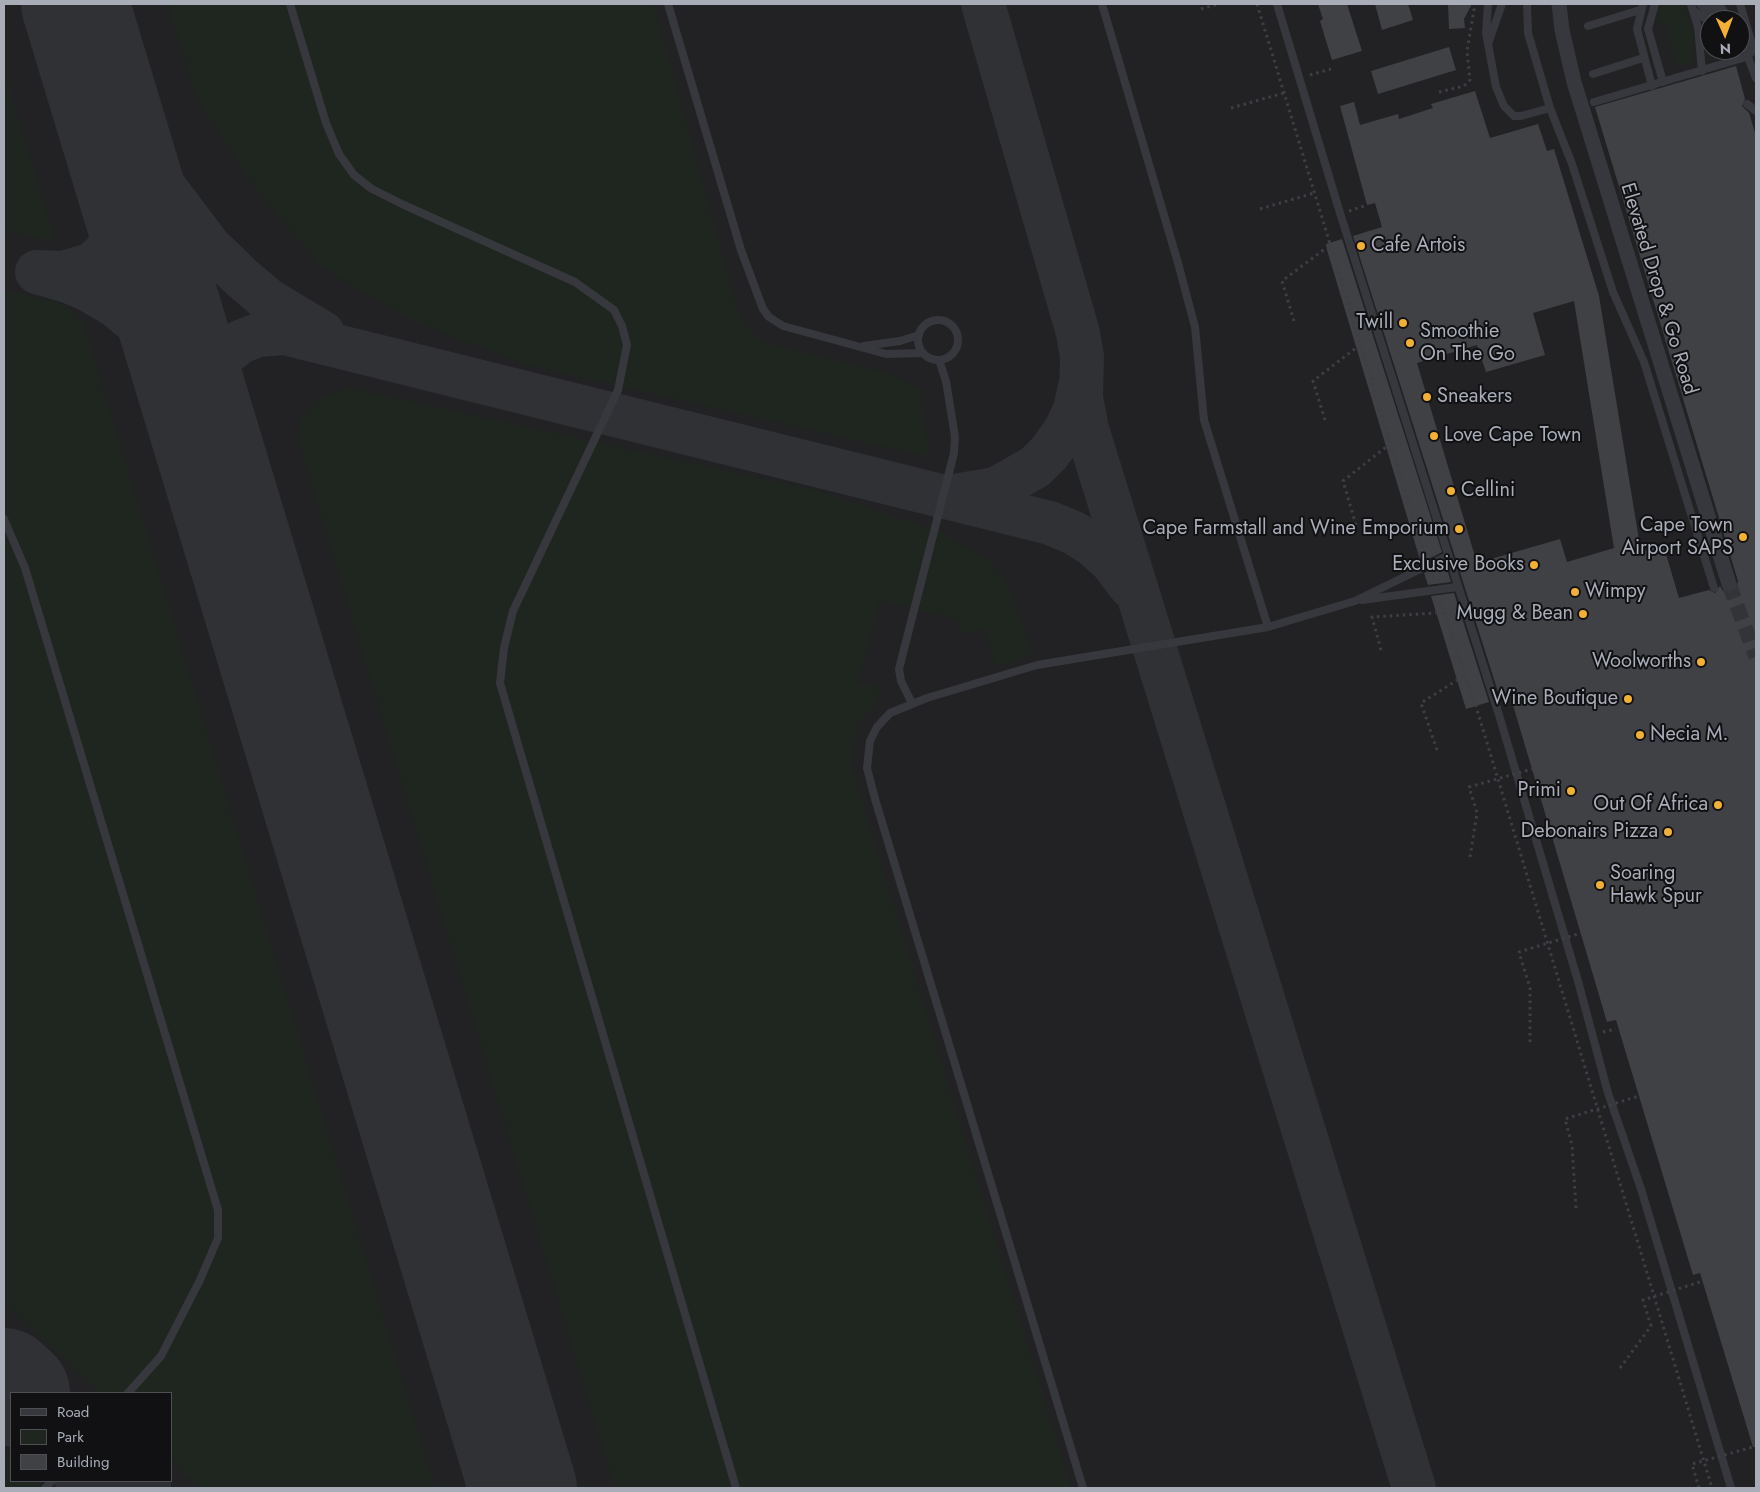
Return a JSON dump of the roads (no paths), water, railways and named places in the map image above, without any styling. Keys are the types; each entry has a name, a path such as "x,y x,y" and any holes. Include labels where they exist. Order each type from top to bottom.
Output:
{"street":[{"name":"Elevated Drop & Go Road","path":"1559,4 1560,18 1574,82 1729,584"}],"lane":[{"path":"290,4 326,123 339,154 354,175 372,189 404,205 575,282 614,310 622,326 627,345 618,390 513,611 504,648 500,683 736,1488"},
{"path":"668,4 741,250 763,309 769,317 783,326 886,354 923,353"},
{"path":"1102,4 1178,264 1194,327 1204,420 1268,627"},
{"path":"1278,4 1340,213 1456,587 1501,724 1581,990 1608,1093 1641,1189 1732,1488"},
{"path":"1488,4 1486,18 1488,45 1496,87 1509,112 1520,116 1550,108"},
{"path":"1488,45 1502,4"},
{"path":"1527,4 1528,33 1550,108 1572,164 1613,292 1644,362 1714,588"},
{"path":"1655,4 1649,17 1648,28 1663,82"},
{"path":"1594,102 1741,60 1751,53 1751,41 1740,4"},
{"path":"1641,7 1637,29 1643,58 1652,86"},
{"path":"1588,26 1641,7"},
{"path":"1692,7 1698,27 1702,71"},
{"path":"1593,74 1643,58"},
{"path":"1749,60 1756,78"},
{"path":"1747,104 1756,112"},
{"path":"862,346 900,341 918,335 926,324 939,320 951,325 958,336 956,350 946,358 939,360 928,357 923,353 918,342 918,335"},
{"path":"912,703 901,681 899,669 954,452 955,436 946,381 939,360"},
{"path":"4,519 24,568 218,1210 218,1238 200,1280 161,1356 129,1392"},
{"path":"1355,601 1447,556"},
{"path":"1082,1488 869,779 866,758 873,734 890,713 912,703 1037,665 1268,627 1355,601 1456,587"}],"tunnel":[{"path":"1729,584 1756,657"}],"place":[{"name":"Cafe Artois","path":"1361,246"},
{"name":"Twill","path":"1403,323"},
{"name":"Smoothie On The Go","path":"1410,343"},
{"name":"Sneakers","path":"1427,397"},
{"name":"Love Cape Town","path":"1434,436"},
{"name":"Cellini","path":"1451,491"},
{"name":"Cape Farmstall and Wine Emporium","path":"1459,529"},
{"name":"Cape Town Airport SAPS","path":"1743,537"},
{"name":"Exclusive Books","path":"1534,565"},
{"name":"Wimpy","path":"1575,592"},
{"name":"Mugg & Bean","path":"1583,614"},
{"name":"Woolworths","path":"1701,662"},
{"name":"Wine Boutique","path":"1628,699"},
{"name":"Necia M.","path":"1640,735"},
{"name":"Primi","path":"1571,791"},
{"name":"Out Of Africa","path":"1718,805"},
{"name":"Debonairs Pizza","path":"1668,832"},
{"name":"Soaring Hawk Spur","path":"1600,885"}]}
